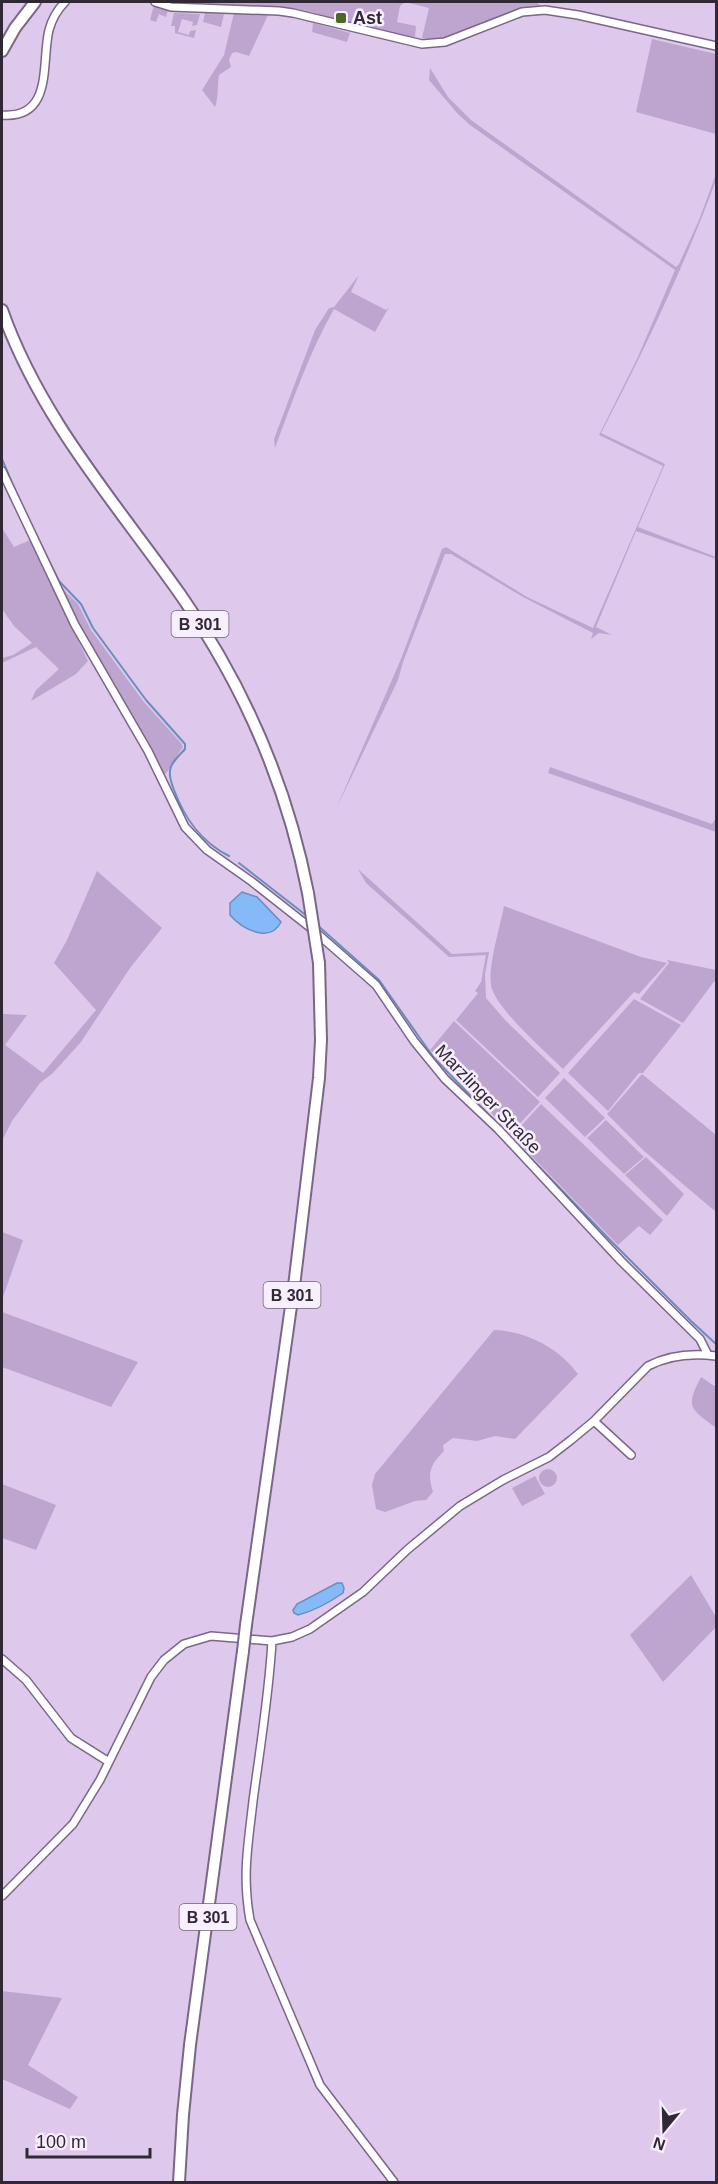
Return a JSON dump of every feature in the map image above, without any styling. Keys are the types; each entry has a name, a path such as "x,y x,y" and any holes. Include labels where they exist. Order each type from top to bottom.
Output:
{"main road":[{"path":"2,51 34,2"},
{"name":"B 301","path":"2,310 23,365 69,444 179,593 240,691 282,794 301,856 319,963 321,1040 319,1078 295,1278 190,2045 179,2182"}],"street":[{"path":"2,115 15,115 24,111 39,96 45,75 49,30 57,11 65,2"},
{"path":"155,2 183,8 293,13 422,44 445,42 522,12 545,10 578,15 717,46"},
{"name":"Marzlinger Straße","path":"2,471 75,625 154,761 181,822 197,841 312,929 376,986 438,1071 498,1129 621,1261 700,1339 712,1355"},
{"path":"2,1896 73,1824 88,1803 151,1677 164,1660 184,1644 211,1636 272,1641 292,1637 310,1629 352,1601 453,1511 503,1480 549,1457 594,1421 648,1366 681,1356 712,1355"},
{"path":"594,1421 631,1455"},
{"path":"272,1641 269,1687 248,1838 245,1891 250,1920 320,2085 393,2182"},
{"path":"2,1659 26,1680 71,1738 109,1762"}],"shaded area":[{"path":"172,2 405,2 400,6 397,22 416,26 415,37 383,33 291,8"},
{"path":"405,2 536,2 541,6 452,37 437,39 422,38 429,8"},
{"path":"154,5 168,10 166,17 159,14 156,22 150,20"},
{"path":"174,13 200,14 197,25 192,26 193,22 182,19 178,32 189,35 190,31 196,30 194,38 175,33 175,26 171,26"},
{"path":"205,13 224,14 221,27 203,22"},
{"path":"234,13 268,15 249,56 232,53 229,60 231,67 219,75 215,107 202,90 224,55"},
{"path":"313,23 350,33 347,42 312,32"},
{"path":"652,39 716,54 716,134 636,112"},
{"path":"430,68 448,97 471,120 676,267 699,220 716,174 716,180 704,212 677,277 601,433 665,464 638,527 716,557 716,559 636,531 596,627 612,635 599,633 591,639 593,633 523,597 451,554 445,554 398,680 336,809 401,659 442,549 446,547 527,597 593,628 663,466 599,435 637,359 675,270 470,125 429,80"},
{"path":"359,275 351,292 386,310 389,307 375,332 334,309 309,360 275,448 274,439 315,330 329,308 334,307"},
{"path":"2,528 14,547 30,540 88,661 76,674 31,701 36,690 59,669 36,647 2,663 2,658 13,655 32,643 14,626 2,609"},
{"path":"62,588 78,604 91,630 144,702 181,743 183,747 164,775 87,641 62,593"},
{"path":"550,767 712,824 716,818 716,832 548,773"},
{"path":"358,869 452,954 489,952 485,974 486,998 506,1021 560,1073 538,1097 456,1020 478,993 475,991 481,982 486,955 449,957 366,883"},
{"path":"97,871 162,928 130,968 81,1042 53,1073 40,1083 12,1121 2,1141 2,1014 27,1015 5,1045 43,1073 96,1010 54,963 67,940"},
{"path":"504,906 641,957 667,963 639,994 634,992 563,1069 522,1029 494,994 491,985 491,968"},
{"path":"667,960 716,970 716,979 683,1023 640,999 669,963"},
{"path":"634,999 681,1025 643,1073 639,1073 608,1111 568,1073"},
{"path":"454,1021 540,1102 511,1133 430,1050"},
{"path":"642,1074 716,1135 716,1212 644,1151 607,1114"},
{"path":"564,1078 605,1118 585,1137 545,1098"},
{"path":"541,1104 663,1220 650,1235 639,1226 618,1245 512,1136"},
{"path":"606,1120 644,1157 624,1174 587,1138"},
{"path":"646,1157 684,1194 667,1216 625,1175"},
{"path":"2,1232 23,1240 2,1300"},
{"path":"2,1312 138,1362 111,1407 2,1367"},
{"path":"494,1330 518,1334 541,1343 562,1356 578,1374 515,1439 495,1436 477,1441 453,1438 443,1445 444,1451 430,1474 433,1492 426,1500 415,1501 385,1512 376,1509 372,1485 375,1474"},
{"path":"701,1377 716,1387 716,1428 700,1416 693,1407 693,1395"},
{"path":"548,1469 554,1472 557,1478 554,1484 548,1487 542,1484 539,1478 542,1472"},
{"path":"535,1476 545,1494 522,1506 512,1488"},
{"path":"2,1484 56,1505 36,1550 2,1538"},
{"path":"691,1575 716,1617 716,1627 663,1682 630,1635"},
{"path":"2,1991 62,1998 28,2065 78,2097 70,2109 2,2079"}],"water":[{"path":"242,892 257,897 281,922 276,929 270,932 256,932 241,925 230,915 230,903"},
{"path":"337,1583 342,1583 343,1593 310,1611 298,1615 294,1613 293,1610 297,1604"}],"waterway":[{"path":"2,459 17,495"},
{"path":"24,510 59,581 81,604 93,628 146,700 185,744 185,749 170,768 170,779 174,790 183,811 195,829 210,844 229,856"},
{"path":"239,863 307,916"},
{"path":"316,924 379,980 434,1058 611,1241 716,1344"}],"place":[{"name":"Ast","path":"341,18"}]}
